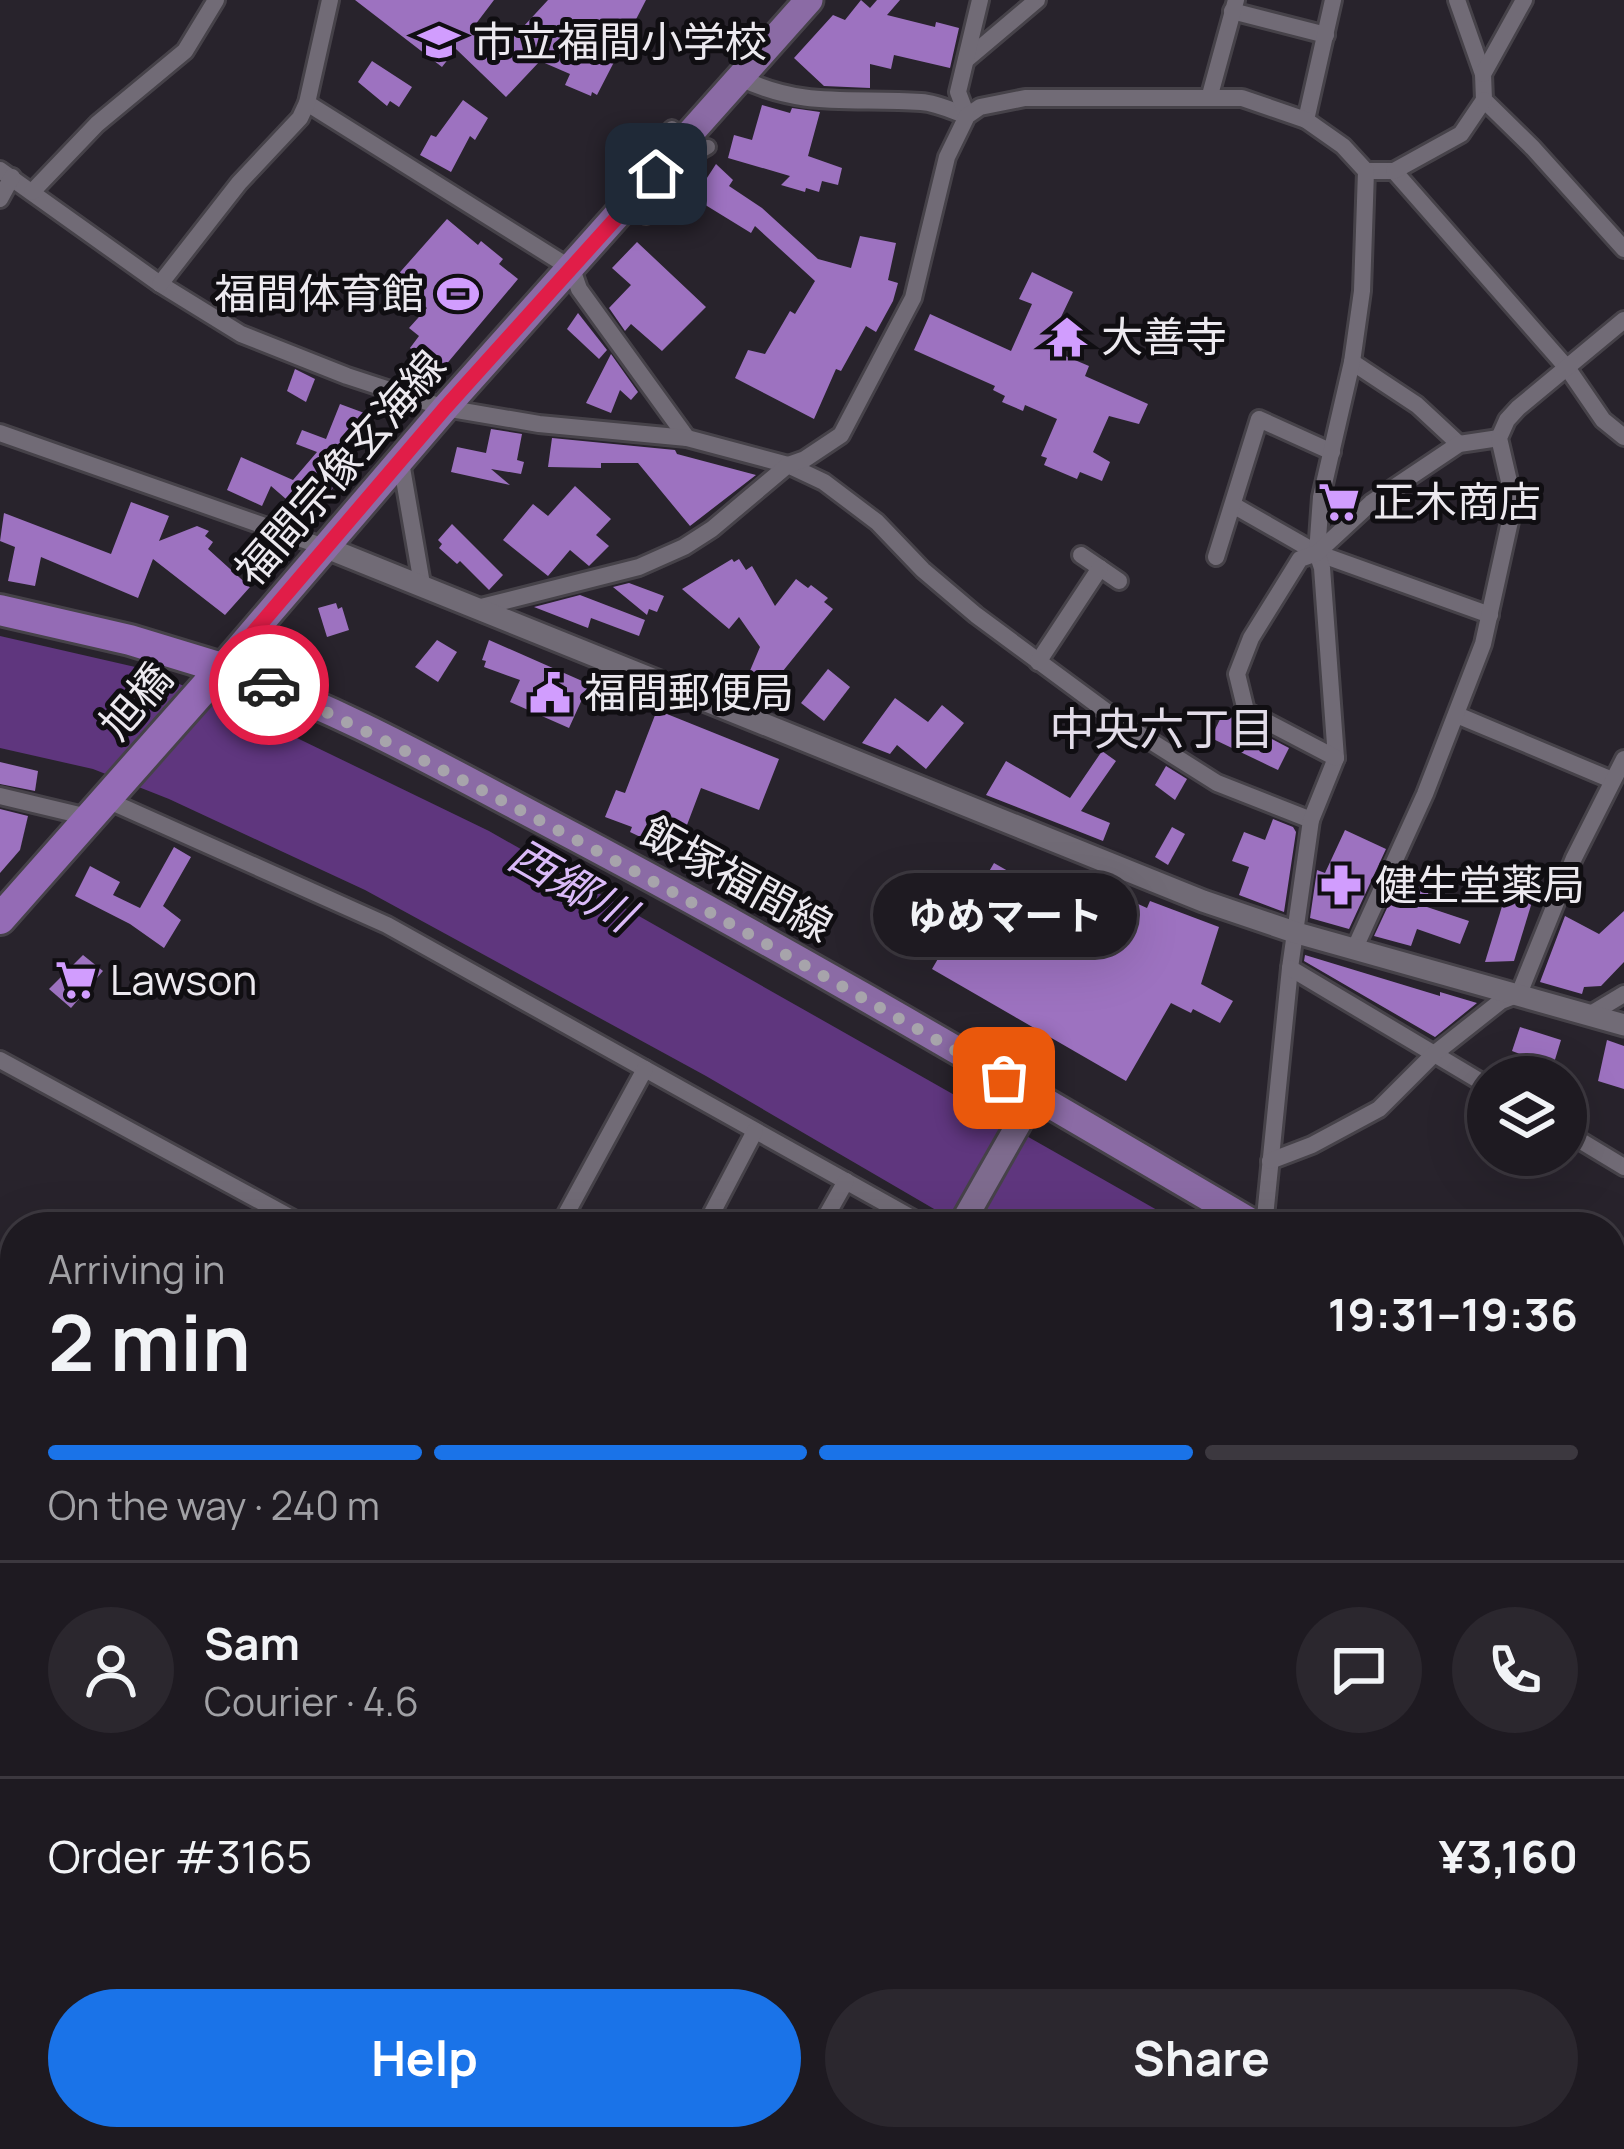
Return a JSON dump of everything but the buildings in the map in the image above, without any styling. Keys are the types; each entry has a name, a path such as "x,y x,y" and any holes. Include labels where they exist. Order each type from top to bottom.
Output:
{"highway":[{"path":"0,610 130,640 217,674"},
{"name":"旭橋","path":"0,919 217,674"}],"main road":[{"name":"福間宗像玄海線","path":"217,674 445,408 809,0"},
{"name":"飯塚福間線","path":"217,674 266,683 407,749 650,877 1029,1106 1233,1212"},
{"path":"968,1212 1029,1106"}],"street":[{"path":"32,192 97,124 184,51 216,0"},
{"path":"160,284 239,183 300,118 330,0"},
{"path":"967,116 958,92 980,0"},
{"path":"966,61 1037,0"},
{"path":"1306,120 1333,0"},
{"path":"1366,171 1394,171 1461,134 1484,100 1483,74 1457,0"},
{"path":"1483,74 1524,0"},
{"path":"1210,95 1234,6 1326,35"},
{"path":"741,78 767,92 822,101 926,102 967,116"},
{"path":"477,608 639,567 669,554 712,529 788,465 841,435 914,298 947,157 967,116 980,106 1025,98 1210,95 1253,100 1306,120 1343,146 1366,171 1362,291 1352,362 1321,497 1317,553 1336,758 1311,820 1264,1212"},
{"path":"1484,100 1624,249"},
{"path":"307,103 572,269 579,289 687,438"},
{"path":"625,181 671,128"},
{"path":"646,216 708,147"},
{"path":"647,155 675,179"},
{"path":"1394,171 1568,369 1603,421 1624,436"},
{"path":"0,199 6,173 160,284 241,334 445,408 539,424 687,438 788,465 824,482 877,522 923,570 1122,723 1217,783 1311,820"},
{"path":"1354,950 1457,715 1490,615 1514,502 1498,438 1518,408 1624,320"},
{"path":"1352,362 1417,405 1459,444"},
{"path":"1216,556 1259,419 1332,452"},
{"path":"0,433 422,584 1203,901 1354,950 1624,1025"},
{"path":"1336,758 1246,711 1237,674 1278,592 1300,559 1317,553 1371,503 1459,444 1498,438"},
{"path":"401,462 422,584"},
{"path":"1233,505 1317,553 1490,615"},
{"path":"1081,555 1119,581"},
{"path":"1038,662 1100,568"},
{"path":"1457,715 1612,780"},
{"path":"1270,1161 1312,1145 1379,1109 1434,1054 1501,1001 1519,994 1574,858 1624,759"},
{"path":"0,796 108,798 387,925 899,1212"},
{"path":"1290,968 1467,1074"},
{"path":"1589,1015 1624,994"},
{"path":"0,1060 280,1212"},
{"path":"567,1212 645,1069"},
{"path":"713,1212 755,1131"},
{"path":"1587,1145 1624,1167"},
{"path":"828,1212 846,1181"}],"water":[{"name":"西郷川","path":"0,636 144,669 489,831 1161,1212 939,1212 706,1076 365,890 93,769 0,748"}],"way so far":[{"path":"269,685 407,749 650,877 1004,1078"}],"place":[{"name":"市立福間小学校","path":"439,42"},
{"name":"福間体育館","path":"458,294"},
{"name":"大善寺","path":"1067,337"},
{"name":"正木商店","path":"1339,502"},
{"name":"福間郵便局","path":"550,693"},
{"name":"健生堂薬局","path":"1341,885"},
{"name":"Lawson","path":"76,980"},
{"name":"ゆめマート","path":"1004,1078"}],"district":[{"name":"中央六丁目","path":"1162,729"}],"route":[{"path":"269,685 223,668 445,408 656,174"}]}
